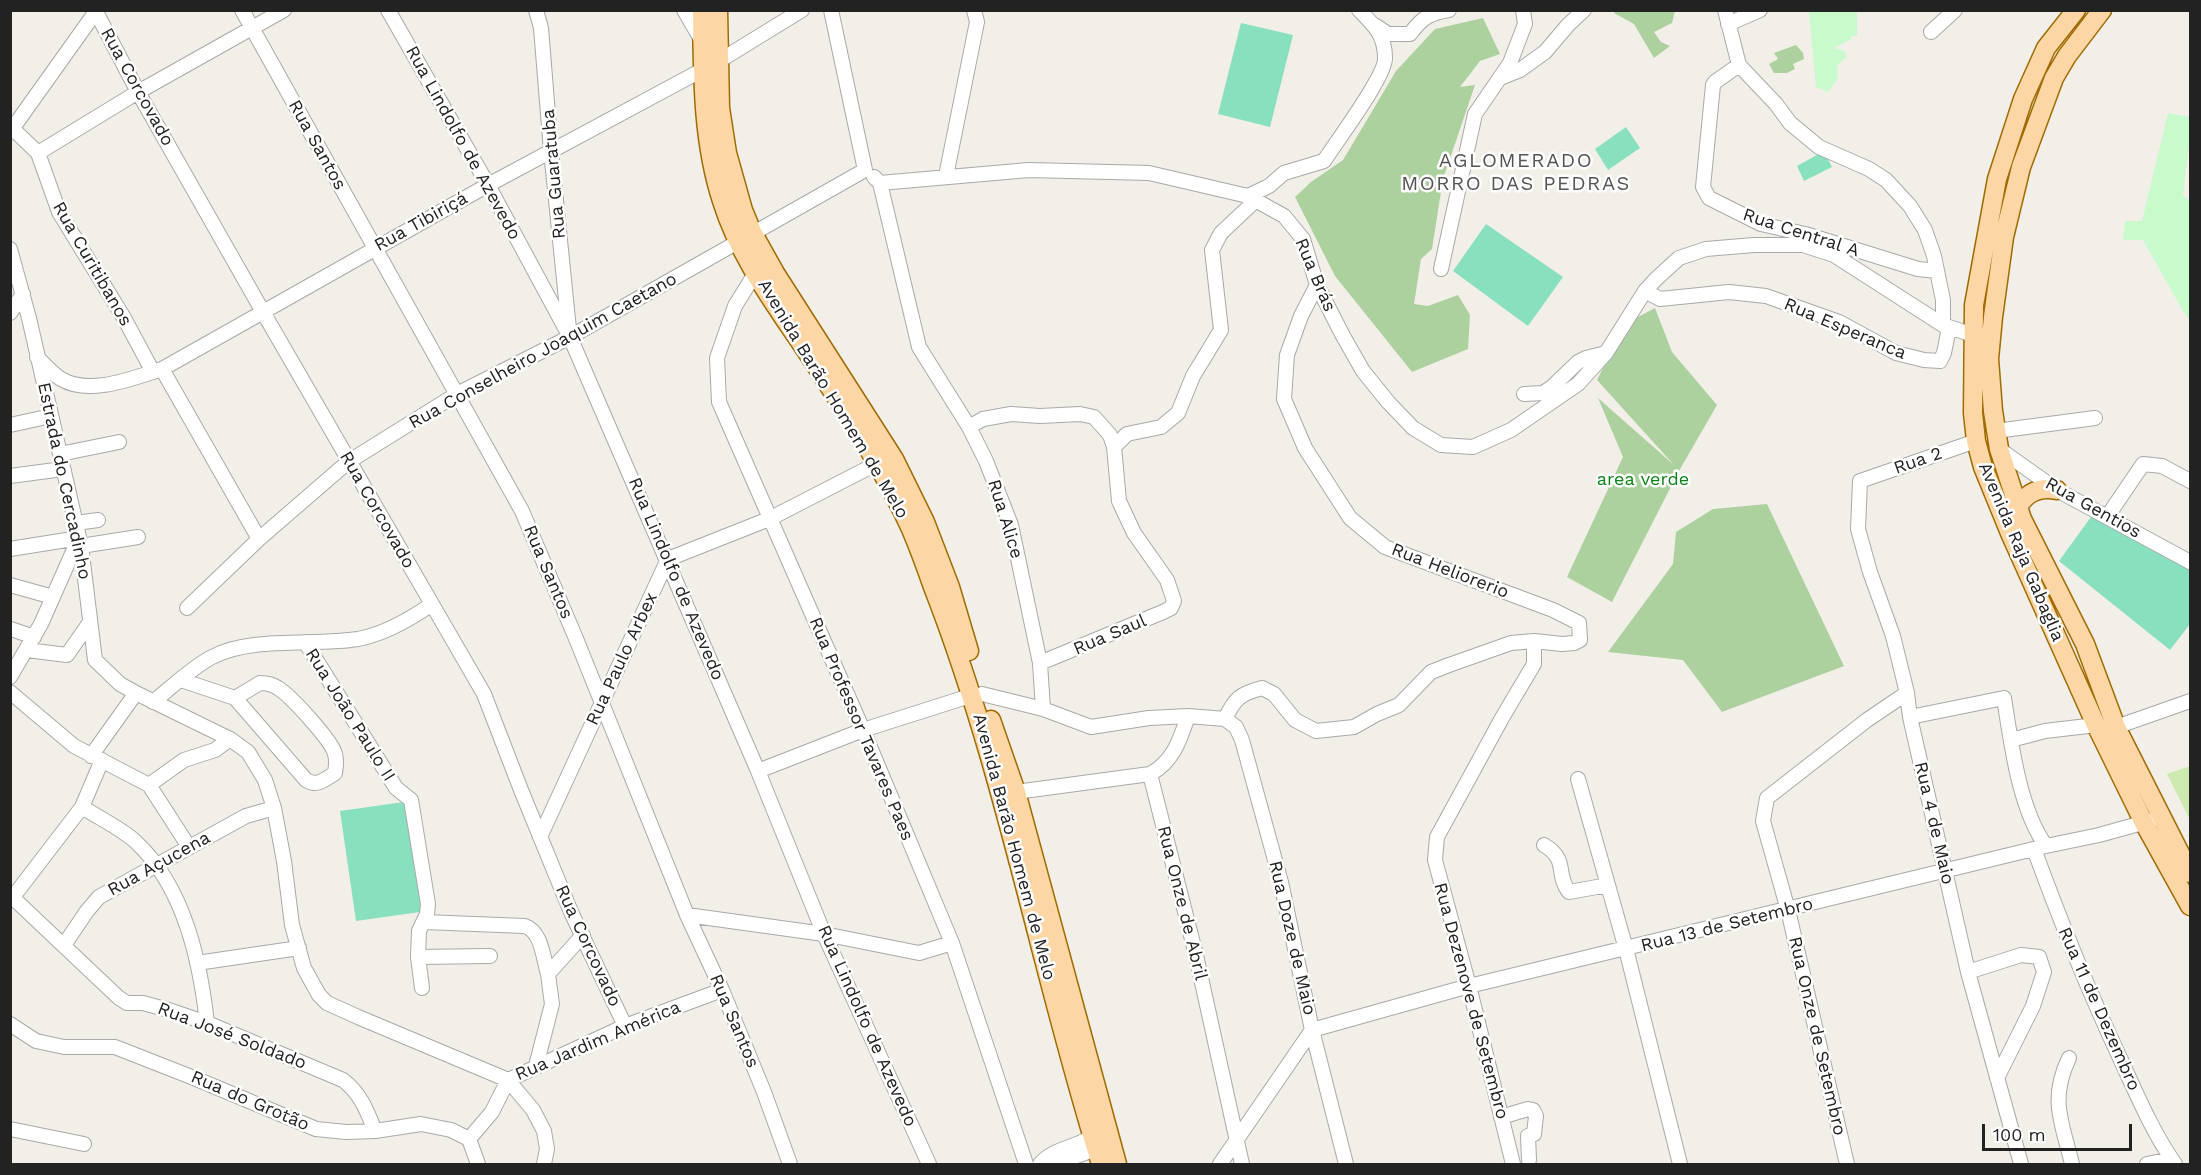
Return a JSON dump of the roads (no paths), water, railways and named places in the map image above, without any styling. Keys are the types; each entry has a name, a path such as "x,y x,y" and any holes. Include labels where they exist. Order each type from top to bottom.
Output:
{"main road":[{"name":"Avenida Barão Homem de Melo","path":"702,10 702,41 711,64"},
{"name":"Avenida Barão Homem de Melo","path":"718,10 705,112 711,157 722,202 775,273 894,459 925,522 945,576 1096,1150"},
{"name":"Avenida Raja Gabaglia","path":"2076,10 2046,48 2023,99 1997,179 1975,301 1973,413 1976,441 1983,466 2010,533 2096,725 2152,820 2190,873"},
{"name":"Avenida Raja Gabaglia","path":"2102,10 2067,56 2054,78 2021,167 2004,237 1989,358 1998,440 2017,507 2085,644 2152,820 2190,906"},
{"name":"Avenida Barão Homem de Melo","path":"746,237 756,272 825,379 876,464 910,528 977,694 996,735 1016,792 1117,1164"},
{"path":"2010,533 2017,507 2032,492 2039,489 2057,490"}],"street":[{"name":"Rua Santos","path":"242,10 522,512 602,702 687,915 722,990 764,1092 790,1164"},
{"path":"39,153 138,92 284,10"},
{"name":"Rua Lindolfo de Azevedo","path":"388,10 488,185 570,337 668,559 824,934 929,1164"},
{"name":"Rua Guaratuba","path":"536,10 541,28 570,337"},
{"path":"684,10 702,41"},
{"name":"Rua Tibiriçá","path":"37,357 62,380 84,385 107,386 157,370 488,185 711,64 802,10"},
{"path":"831,10 866,170 880,183"},
{"path":"946,176 977,22 974,10"},
{"path":"1359,10 1388,34 1410,34 1420,20 1449,10"},
{"path":"1442,269 1475,114 1510,63 1525,24 1522,10"},
{"path":"1500,78 1520,70 1545,52 1584,10"},
{"path":"1760,10 1726,17 1739,65 1776,104 1790,123 1818,147 1886,180 1910,206 1925,230 1937,271 1948,327"},
{"path":"1931,32 1955,10"},
{"path":"12,130 96,11"},
{"name":"Rua Corcovado","path":"96,11 138,92 348,462 484,694 540,837 625,1026"},
{"path":"969,427 983,419 1011,414 1040,416 1080,414 1094,417 1110,435 1114,447 1127,434 1161,427 1178,412 1193,376 1221,330 1212,250 1221,233 1252,198 1284,173 1324,161 1376,82 1386,60 1376,26"},
{"name":"Rua Central A","path":"1739,65 1713,85 1703,187 1709,198 1765,226 1805,234 1918,269 1937,271"},
{"name":"Rua Curitibanos","path":"12,130 39,153 59,212 259,539"},
{"name":"Rua Conselheiro Joaquim Caetano","path":"187,608 259,539 348,462 457,394 570,337 866,170"},
{"name":"Rua Brás","path":"880,183 1029,170 1149,173 1252,198 1284,216 1303,239 1317,285 1363,371 1413,428 1441,446 1473,447 1511,430 1578,384 1606,353"},
{"name":"Rua Alice","path":"880,183 920,347 969,427 986,461 1011,525 1040,663 1043,709"},
{"path":"1760,245 1765,226"},
{"path":"1524,394 1543,393 1578,362 1606,353 1645,291 1679,258 1706,249 1803,245 1834,255 1948,327 1974,327"},
{"name":"Estrada do Cercadinho","path":"11,251 80,542 95,660 120,684 230,739 248,752 266,780 274,808 284,861 292,925 304,968 319,995 327,1004 508,1080 533,1110 544,1131 546,1149 544,1164"},
{"name":"Rua Professor Tavares Paes","path":"756,272 735,306 717,358 718,402 863,730 952,943 1026,1164"},
{"name":"Rua Heliorerio","path":"1317,285 1301,316 1287,355 1284,399 1305,448 1350,518 1385,547 1553,610 1580,623 1580,640 1574,643 1534,641"},
{"name":"Rua Esperanca","path":"1645,291 1660,299 1729,292 1766,296 1839,322 1896,353 1924,360 1940,361 1947,344 1948,327"},
{"path":"741,297 768,292"},
{"path":"10,313 23,294"},
{"path":"10,425 51,416"},
{"path":"1998,440 2095,418"},
{"name":"Rua Gentios","path":"1998,440 2057,490 2190,562"},
{"name":"Rua 2","path":"1860,481 1976,441"},
{"path":"60,454 118,442"},
{"name":"Rua Saul","path":"1040,663 1163,612 1171,608 1174,601 1167,579 1134,533 1119,501 1114,447"},
{"path":"668,559 769,519 876,464"},
{"path":"2107,517 2143,464 2162,466 2190,481"},
{"path":"10,476 63,469"},
{"name":"Rua 4 de Maio","path":"1860,481 1858,529 1870,572 1893,636 1968,972 2021,1164"},
{"path":"76,523 98,520"},
{"path":"10,549 138,537"},
{"path":"12,670 34,637 80,542"},
{"name":"Rua Paulo Arbex","path":"540,837 668,559"},
{"path":"10,585 53,597"},
{"path":"153,702 212,657 232,650 278,643 358,639 405,623 432,604"},
{"path":"27,650 67,655 90,622"},
{"path":"11,629 34,637"},
{"path":"758,771 863,730 977,694 1043,709 1091,727 1149,718 1188,716 1225,719 1234,701 1245,692 1262,688 1274,694 1295,720 1316,731 1354,728 1377,714 1399,705 1431,672 1511,643 1534,641"},
{"name":"Rua Dezenove de Setembro","path":"1513,1164 1435,861 1437,837 1534,664 1534,641"},
{"name":"Rua João Paulo II","path":"305,642 396,788 411,800 428,904 427,914 419,931 418,957 422,988"},
{"path":"181,680 235,698 306,780 312,784 319,783 334,773 337,763 335,752 298,705 278,687 260,683 235,698"},
{"path":"10,692 74,746 149,785 189,847"},
{"path":"64,945 12,896 82,807 97,758 136,693"},
{"name":"Rua Onze de Setembro","path":"1847,1164 1788,910 1763,821 1767,798 1867,720 1907,693"},
{"name":"Rua 11 de Dezembro","path":"1910,717 2004,698 2011,740 2063,928 2155,1136 2173,1162"},
{"path":"2011,740 2045,731 2096,725 2107,728 2116,727 2190,701"},
{"path":"1016,792 1150,774 1160,769 1171,757 1188,716"},
{"name":"Rua Doze de Maio","path":"1225,719 1236,727 1242,740 1281,882 1312,1030 1346,1164"},
{"path":"149,785 184,760 215,750 230,739"},
{"name":"Rua Onze de Abril","path":"1150,774 1196,955 1242,1164"},
{"path":"1578,779 1626,949 1680,1164"},
{"path":"82,807 135,841 157,866 179,904 203,987 207,1023"},
{"name":"Rua Açucena","path":"64,945 87,910 99,897 246,816 274,808"},
{"name":"Rua 13 de Setembro","path":"1312,1030 1469,986 2152,820"},
{"path":"1544,845 1551,849 1560,861 1565,887 1569,892 1608,885"},
{"path":"687,915 824,934 919,953 952,943"},
{"path":"424,922 525,926 536,934 548,974 552,1004 537,1066"},
{"path":"548,974 583,935"},
{"name":"Rua José Soldado","path":"64,945 119,999 127,1003 143,1003 207,1023 343,1080 362,1100 375,1131"},
{"path":"197,963 299,948"},
{"path":"1968,972 2021,955 2039,957 2044,972 2033,1006 1997,1078"},
{"path":"418,957 490,956"},
{"name":"Rua Jardim América","path":"470,1139 492,1112 508,1080 625,1026 722,990"},
{"name":"Rua do Grotão","path":"10,1024 36,1041 64,1047 115,1047 194,1077 316,1129 346,1132 375,1131 421,1124 451,1130 470,1139"},
{"path":"1220,1164 1312,1030"},
{"path":"2069,1058 2060,1076 2057,1099 2072,1164"},
{"path":"1502,1117 1528,1109 1533,1110 1536,1125 1534,1134 1528,1136 1529,1160"},
{"path":"1096,1150 1105,1123"},
{"path":"10,1129 84,1144"},
{"path":"470,1139 478,1164"},
{"path":"1040,1164 1047,1155 1096,1150"},
{"path":"1055,1164 1096,1150"},
{"path":"2146,1164 2173,1162"}],"district":[{"name":"AGLOMERADO MORRO DAS PEDRAS","path":"1516,172"}],"park label":[{"name":"area verde","path":"1643,480"}]}
